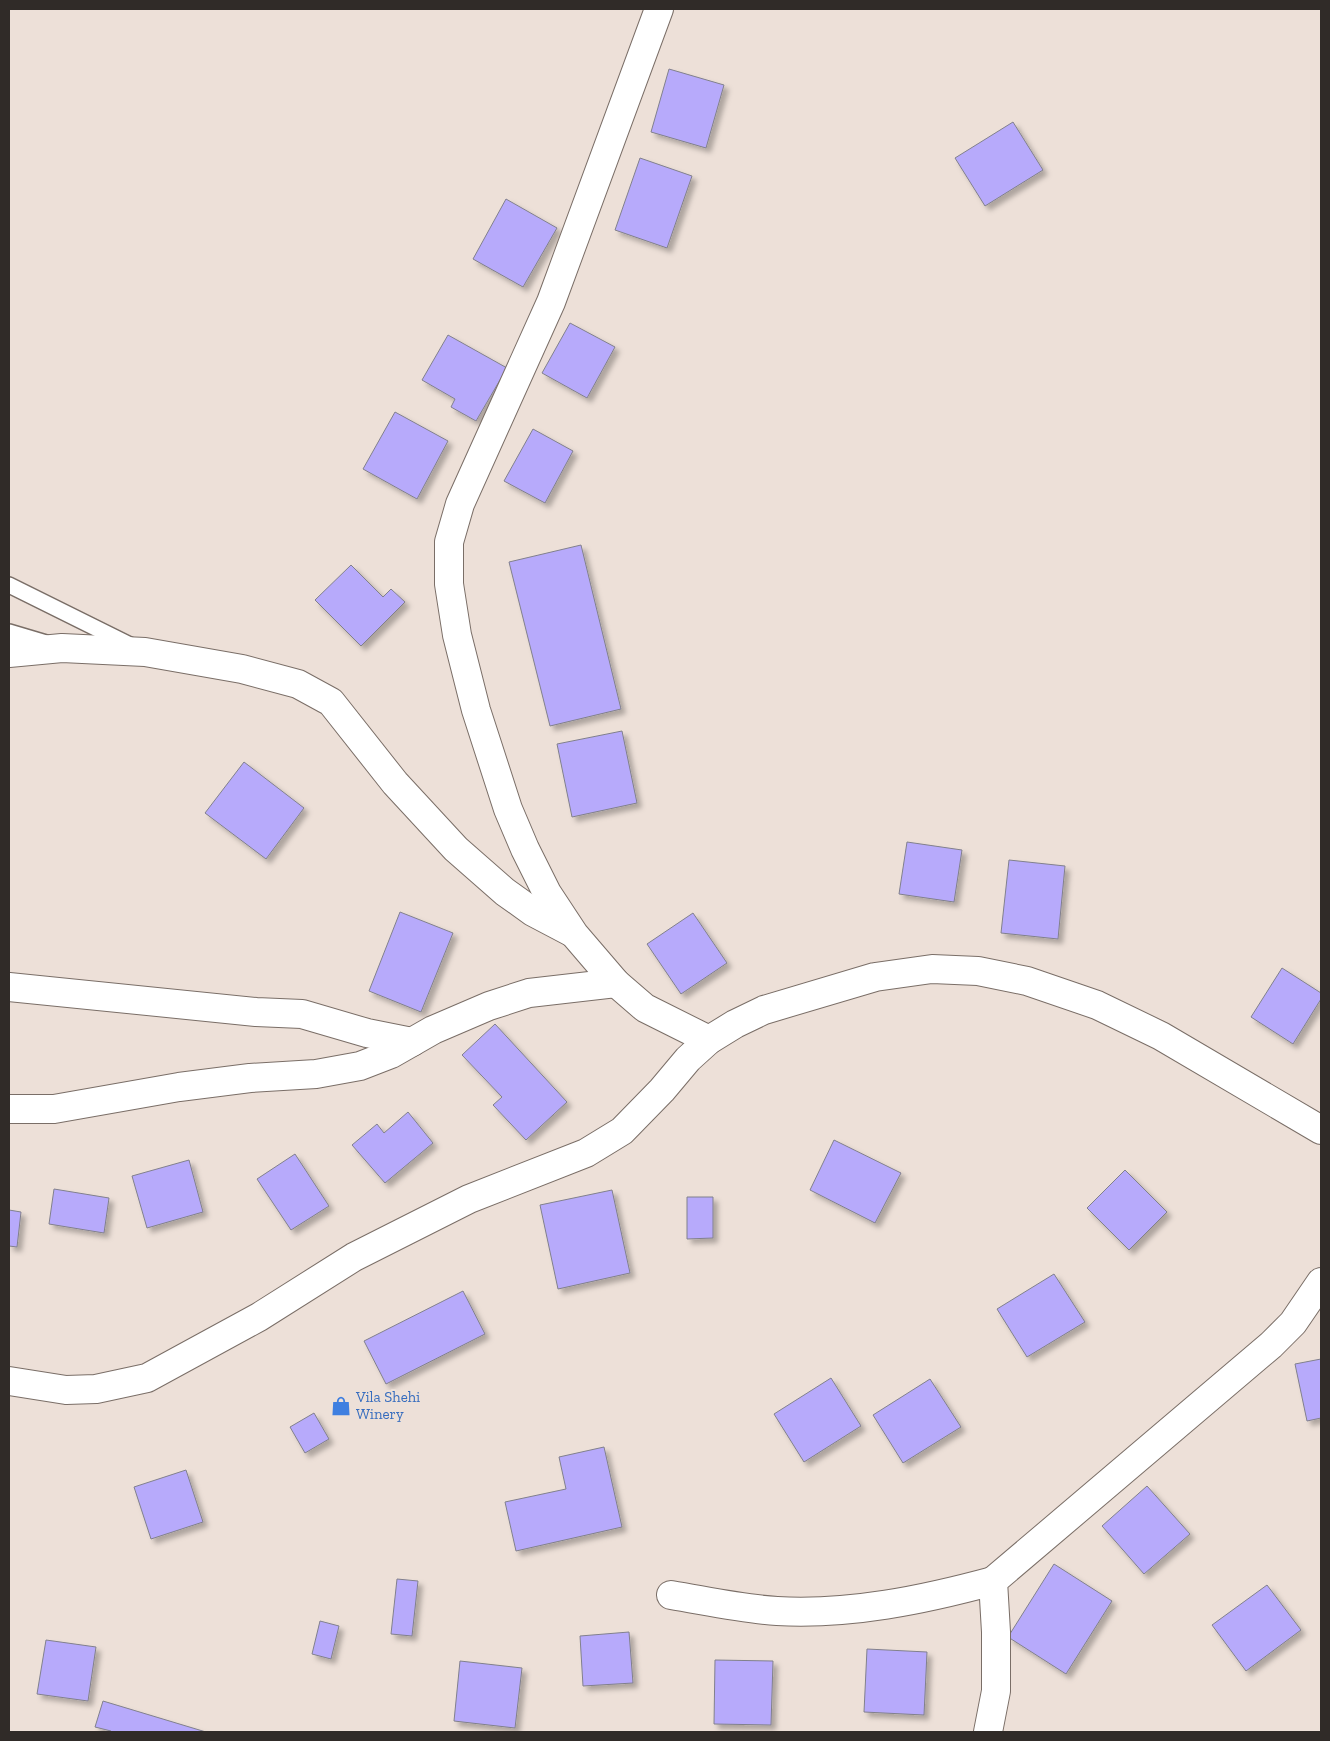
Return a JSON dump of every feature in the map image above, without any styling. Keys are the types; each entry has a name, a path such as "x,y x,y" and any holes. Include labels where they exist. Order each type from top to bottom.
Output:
{"street":[{"path":"659,9 551,302 460,504 449,542 449,584 457,635 476,710 508,809 547,894 574,934 616,984 645,1008 709,1040"},
{"path":"9,653 62,648 145,652 242,669 298,684 331,702 395,784 456,849 505,892 533,912 574,934"},
{"path":"9,1381 66,1390 96,1389 147,1378 259,1317 354,1257 469,1199 586,1153 622,1131 662,1090 688,1059 709,1040 735,1024 764,1010 875,977 932,969 978,971 1026,982 1097,1005 1162,1036 1321,1130"},
{"path":"9,1109 54,1109 179,1087 250,1078 316,1074 360,1066 391,1054 441,1026 489,1006 529,993 616,984"},
{"path":"9,987 256,1012 302,1014 367,1033 412,1042"},
{"path":"672,1595 728,1606 778,1611 831,1610 926,1598 993,1581 1271,1345 1292,1323 1321,1282"},
{"path":"988,1732 996,1690 996,1632 993,1581"}],"lane":[{"path":"9,585 145,652"},
{"path":"9,632 62,648"}],"building":[{"path":"669,69 724,85 706,148 651,132"},
{"path":"1013,122 1043,170 985,206 955,158"},
{"path":"640,158 692,176 667,248 615,230"},
{"path":"506,199 557,228 523,287 473,259"},
{"path":"570,323 615,347 587,398 542,373"},
{"path":"448,335 507,368 476,421 451,407 455,399 422,380"},
{"path":"395,412 448,441 417,499 363,469"},
{"path":"533,429 573,451 545,503 504,481"},
{"path":"581,545 621,709 550,726 509,562"},
{"path":"351,565 383,597 391,589 405,602 361,646 315,600"},
{"path":"622,731 637,803 572,817 557,744"},
{"path":"244,762 304,808 266,859 205,813"},
{"path":"907,842 962,850 954,902 899,894"},
{"path":"1009,860 1065,866 1058,939 1001,933"},
{"path":"400,912 453,933 421,1012 369,991"},
{"path":"693,913 727,963 681,994 647,944"},
{"path":"1282,968 1321,993 1321,999 1293,1044 1251,1017"},
{"path":"495,1024 567,1102 526,1140 493,1105 502,1097 462,1055"},
{"path":"408,1112 433,1143 385,1183 352,1145 377,1124 384,1133"},
{"path":"834,1140 901,1173 875,1223 810,1190"},
{"path":"295,1154 329,1206 291,1230 257,1179"},
{"path":"189,1160 203,1212 147,1228 132,1176"},
{"path":"1125,1170 1167,1212 1129,1250 1087,1208"},
{"path":"54,1189 109,1198 104,1233 49,1224"},
{"path":"612,1190 630,1273 558,1289 540,1205"},
{"path":"687,1197 713,1197 713,1238 687,1239"},
{"path":"9,1210 21,1212 17,1247 9,1246"},
{"path":"1054,1274 1085,1322 1027,1357 997,1309"},
{"path":"463,1291 485,1334 386,1384 364,1341"},
{"path":"1321,1359 1321,1418 1307,1421 1295,1364"},
{"path":"831,1378 861,1426 804,1462 774,1414"},
{"path":"930,1379 961,1427 903,1463 873,1415"},
{"path":"314,1413 329,1439 305,1453 290,1427"},
{"path":"604,1447 622,1527 516,1551 505,1502 566,1489 559,1457"},
{"path":"186,1470 203,1522 151,1539 134,1487"},
{"path":"1147,1486 1190,1534 1144,1574 1102,1526"},
{"path":"1054,1564 1112,1601 1066,1674 1008,1637"},
{"path":"397,1579 418,1581 412,1636 391,1634"},
{"path":"1267,1585 1301,1630 1246,1671 1212,1625"},
{"path":"320,1621 339,1626 331,1659 312,1654"},
{"path":"629,1632 633,1683 583,1686 580,1636"},
{"path":"46,1640 96,1647 88,1701 37,1694"},
{"path":"867,1649 927,1652 924,1715 864,1712"},
{"path":"715,1660 773,1661 771,1725 714,1724"},
{"path":"460,1661 522,1668 515,1728 454,1721"},
{"path":"103,1701 206,1732 110,1732 95,1727"}],"place":[{"name":"Vila Shehi Winery","path":"341,1406"}]}
